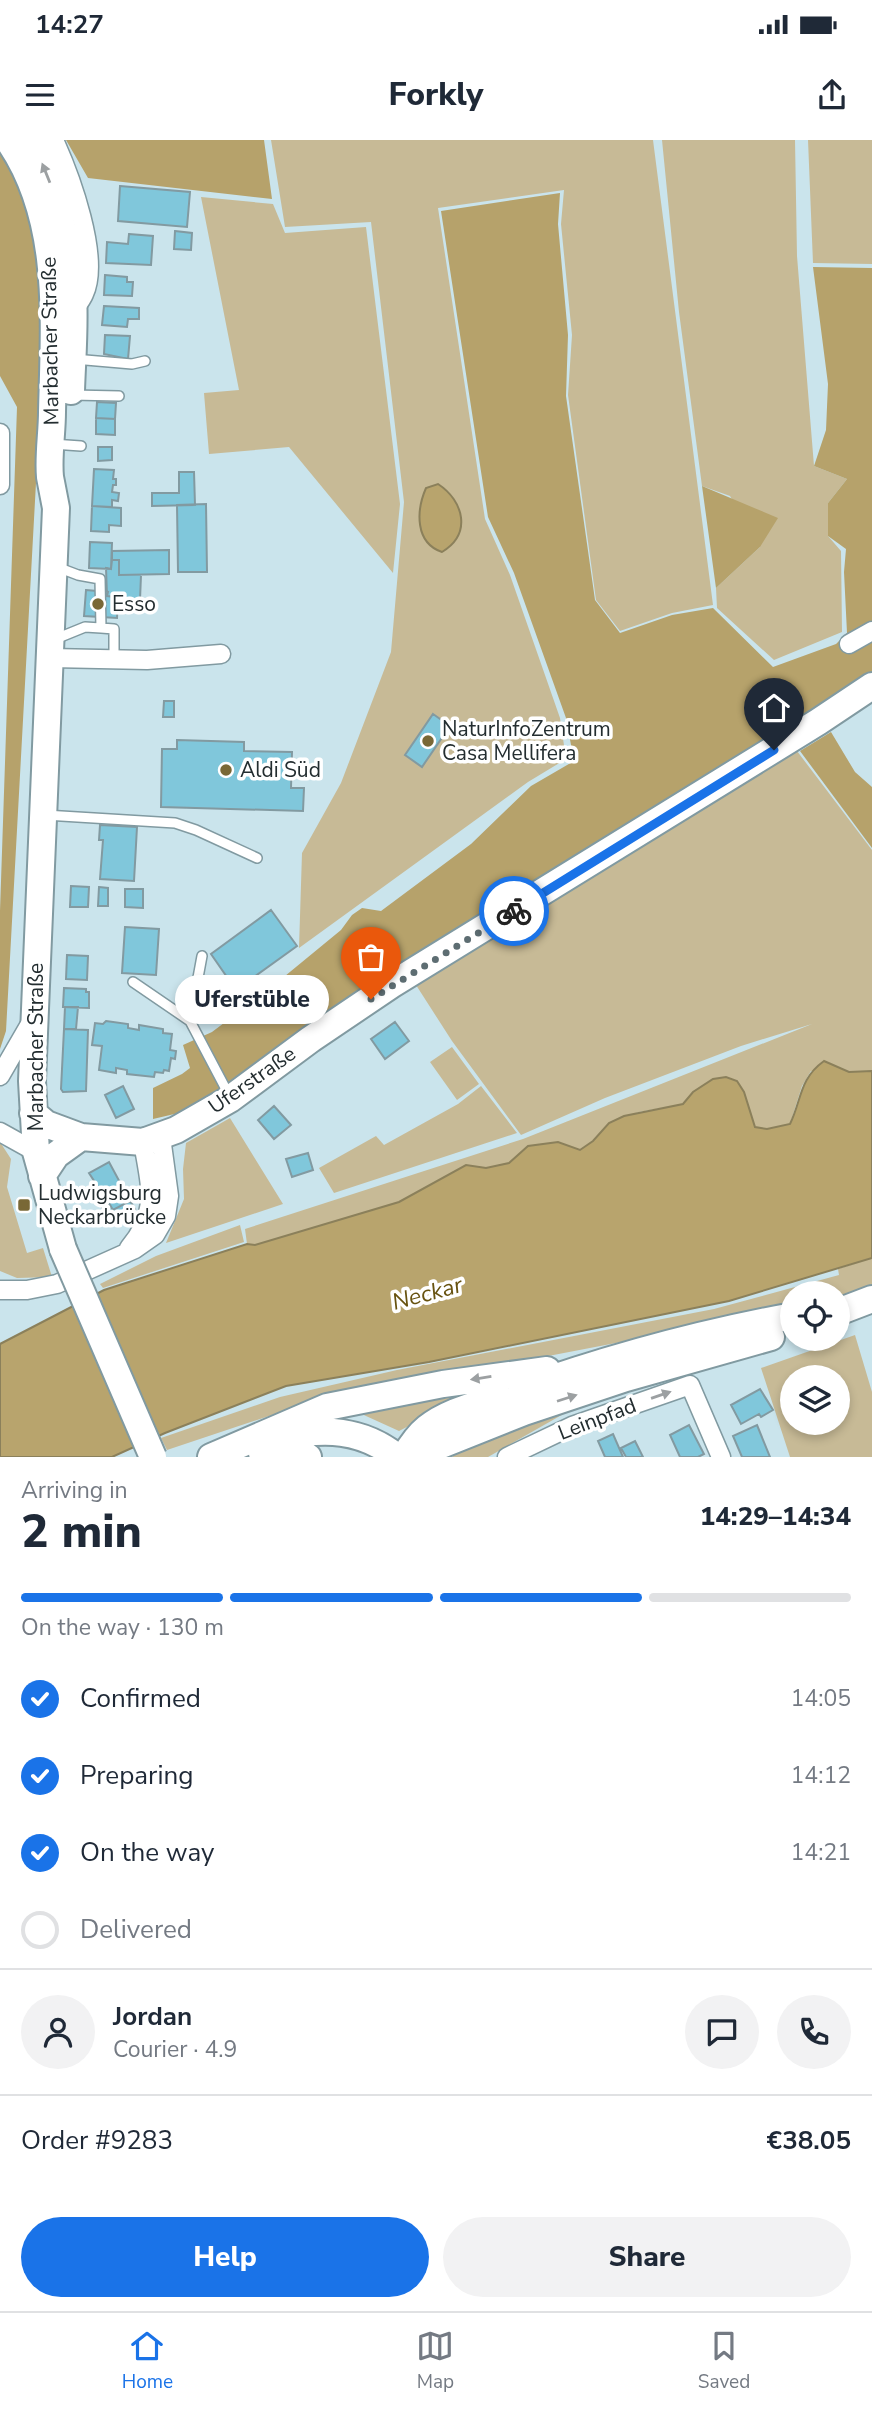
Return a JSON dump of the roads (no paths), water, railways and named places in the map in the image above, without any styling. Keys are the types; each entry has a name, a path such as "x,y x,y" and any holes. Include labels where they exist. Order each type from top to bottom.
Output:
{"main road":[{"name":"Marbacher Straße","path":"8,140 28,176 45,229 67,445 50,475 56,508 33,1019 33,1113 39,1164 63,1249 153,1457"},
{"name":"Marbacher Straße","path":"33,140 50,180 70,260 72,359 62,395"},
{"name":"Uferstraße","path":"152,1140 230,1099 311,1039 391,985 872,686"},
{"path":"33,1113 46,1124 81,1137 152,1140"},
{"path":"39,1164 81,1137"},
{"path":"404,1457 411,1445 428,1428 456,1413 597,1365 780,1319"},
{"path":"411,1457 626,1378 780,1334"},
{"path":"216,1455 327,1406 508,1373 597,1365"},
{"path":"216,1455 300,1433 331,1431 369,1439 397,1457"},
{"path":"216,1455 301,1452 308,1457"}],"street":[{"path":"54,140 81,214 87,244 88,275 85,293 73,311"},
{"path":"0,433 0,485"},
{"path":"849,644 872,631"},
{"path":"51,649 114,659 147,660 221,654"},
{"path":"0,1076 33,1019"},
{"path":"0,1132 39,1164"},
{"path":"0,1290 27,1290 57,1284 146,1243 155,1234 169,1207 168,1183 152,1140"},
{"name":"Leinpfad","path":"507,1457 572,1426 690,1385 720,1457"}],"lane":[{"path":"72,359 132,364 145,361"},
{"path":"62,395 119,396"},
{"path":"54,566 78,575 100,579 101,628"},
{"path":"51,649 85,627 114,629 114,659"},
{"path":"43,815 175,823 257,858"},
{"path":"190,1021 202,956"},
{"path":"133,982 190,1021 230,1099"}],"water":[{"path":"438,484 454,499 461,518 458,536 452,545 442,552 427,541 420,525 420,506 426,488"},
{"name":"Neckar","path":"824,1061 849,1072 872,1071 872,1258 796,1281 780,1281 780,1286 729,1301 429,1362 286,1386 165,1433 112,1457 0,1457 0,1344 104,1290 247,1244 255,1245 399,1202 466,1165 486,1168 509,1163 528,1146 558,1142 580,1150 593,1141 609,1123 624,1116 683,1104 693,1092 713,1079 726,1077 737,1081 744,1092 755,1127 767,1129 790,1124 805,1082"}],"place":[{"name":"Esso","path":"98,604"},
{"name":"NaturInfoZentrum Casa Mellifera","path":"428,741"},
{"name":"Aldi Süd","path":"226,770"},
{"name":"Uferstüble","path":"371,999"},
{"name":"Ludwigsburg Neckarbrücke","path":"24,1205"}]}
